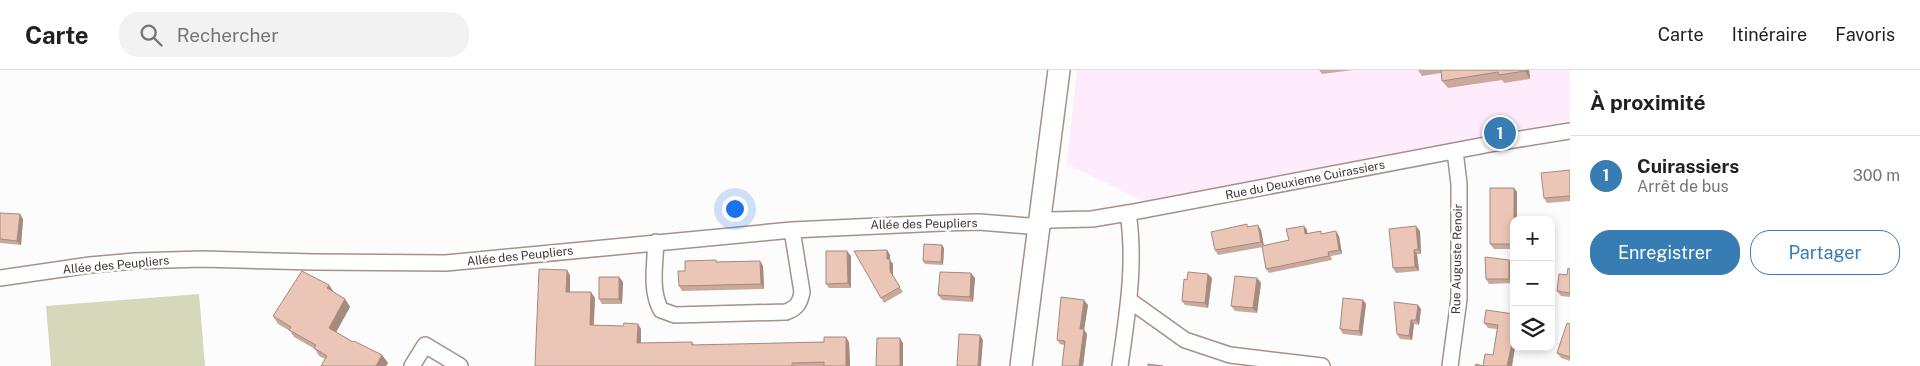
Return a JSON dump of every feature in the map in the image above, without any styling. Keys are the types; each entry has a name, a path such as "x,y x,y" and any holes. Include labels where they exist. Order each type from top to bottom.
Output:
{"main road":[{"path":"1021,366 1058,70"}],"street":[{"name":"Rue du Deuxieme Cuirassiers","path":"1040,223 1050,220 1092,219 1128,213 1570,131"},
{"name":"Rue Auguste Renoir","path":"1450,366 1459,299 1459,184 1455,151"},
{"path":"1120,366 1129,300 1132,259 1128,213"},
{"name":"Allée des Peupliers","path":"0,278 90,265 135,261 202,259 446,263 792,230 942,223 979,222 1029,226 1040,223"},
{"path":"656,242 655,291 656,302 661,310 675,315 786,312 795,308 801,300 802,292 792,230"},
{"path":"1129,300 1186,340 1230,355 1322,366"},
{"path":"412,366 425,345 460,366"}],"shaded area":[{"path":"1077,70 1570,70 1570,120 1146,202 1067,164"}],"green space":[{"path":"199,294 205,366 51,366 46,306"}],"building":[{"path":"1441,70 1525,71 1499,75 1498,72 1442,81"},
{"path":"1570,170 1570,196 1544,198 1541,173"},
{"path":"1490,188 1514,188 1514,216 1510,216 1510,244 1490,244"},
{"path":"0,213 20,214 17,241 0,239"},
{"path":"1247,224 1247,227 1258,225 1261,242 1215,250 1211,232"},
{"path":"1304,226 1305,234 1321,231 1321,234 1336,231 1339,250 1328,252 1329,256 1266,269 1262,246 1289,240 1286,229"},
{"path":"1416,226 1418,249 1414,250 1415,267 1393,268 1389,229"},
{"path":"924,244 942,245 941,262 923,261"},
{"path":"887,250 887,259 890,259 890,271 900,287 881,298 854,251"},
{"path":"826,251 847,251 848,283 826,284"},
{"path":"1485,257 1509,260 1509,279 1486,279"},
{"path":"716,260 716,262 760,261 761,284 679,286 678,271 685,271 685,261"},
{"path":"1568,268 1570,269 1570,293 1557,291 1559,274 1567,275"},
{"path":"539,269 567,270 566,292 591,292 590,325 623,326 624,323 638,324 637,343 692,342 692,345 824,342 824,337 846,337 846,366 824,366 824,362 792,363 792,366 535,366"},
{"path":"302,271 329,285 327,288 345,299 329,328 353,342 382,355 376,366 321,366 327,356 314,348 316,345 289,330 291,327 273,316"},
{"path":"940,272 971,273 970,297 938,295"},
{"path":"1188,272 1208,274 1205,303 1182,301 1184,279 1187,280"},
{"path":"1235,276 1257,278 1253,308 1231,306"},
{"path":"599,277 619,277 619,299 599,299"},
{"path":"1061,297 1084,300 1080,329 1084,329 1079,366 1062,366 1065,341 1057,340"},
{"path":"1343,298 1363,300 1359,331 1340,329"},
{"path":"1394,302 1418,305 1416,320 1411,320 1409,336 1397,334"},
{"path":"1486,310 1510,313 1510,351 1507,366 1483,366 1485,354 1493,355 1498,325 1484,323"},
{"path":"1567,323 1570,324 1570,357 1557,353"},
{"path":"959,334 980,335 978,366 957,366"},
{"path":"877,338 900,338 900,366 876,366"}],"place":[{"name":"Cuirassiers","path":"1500,133"}]}
